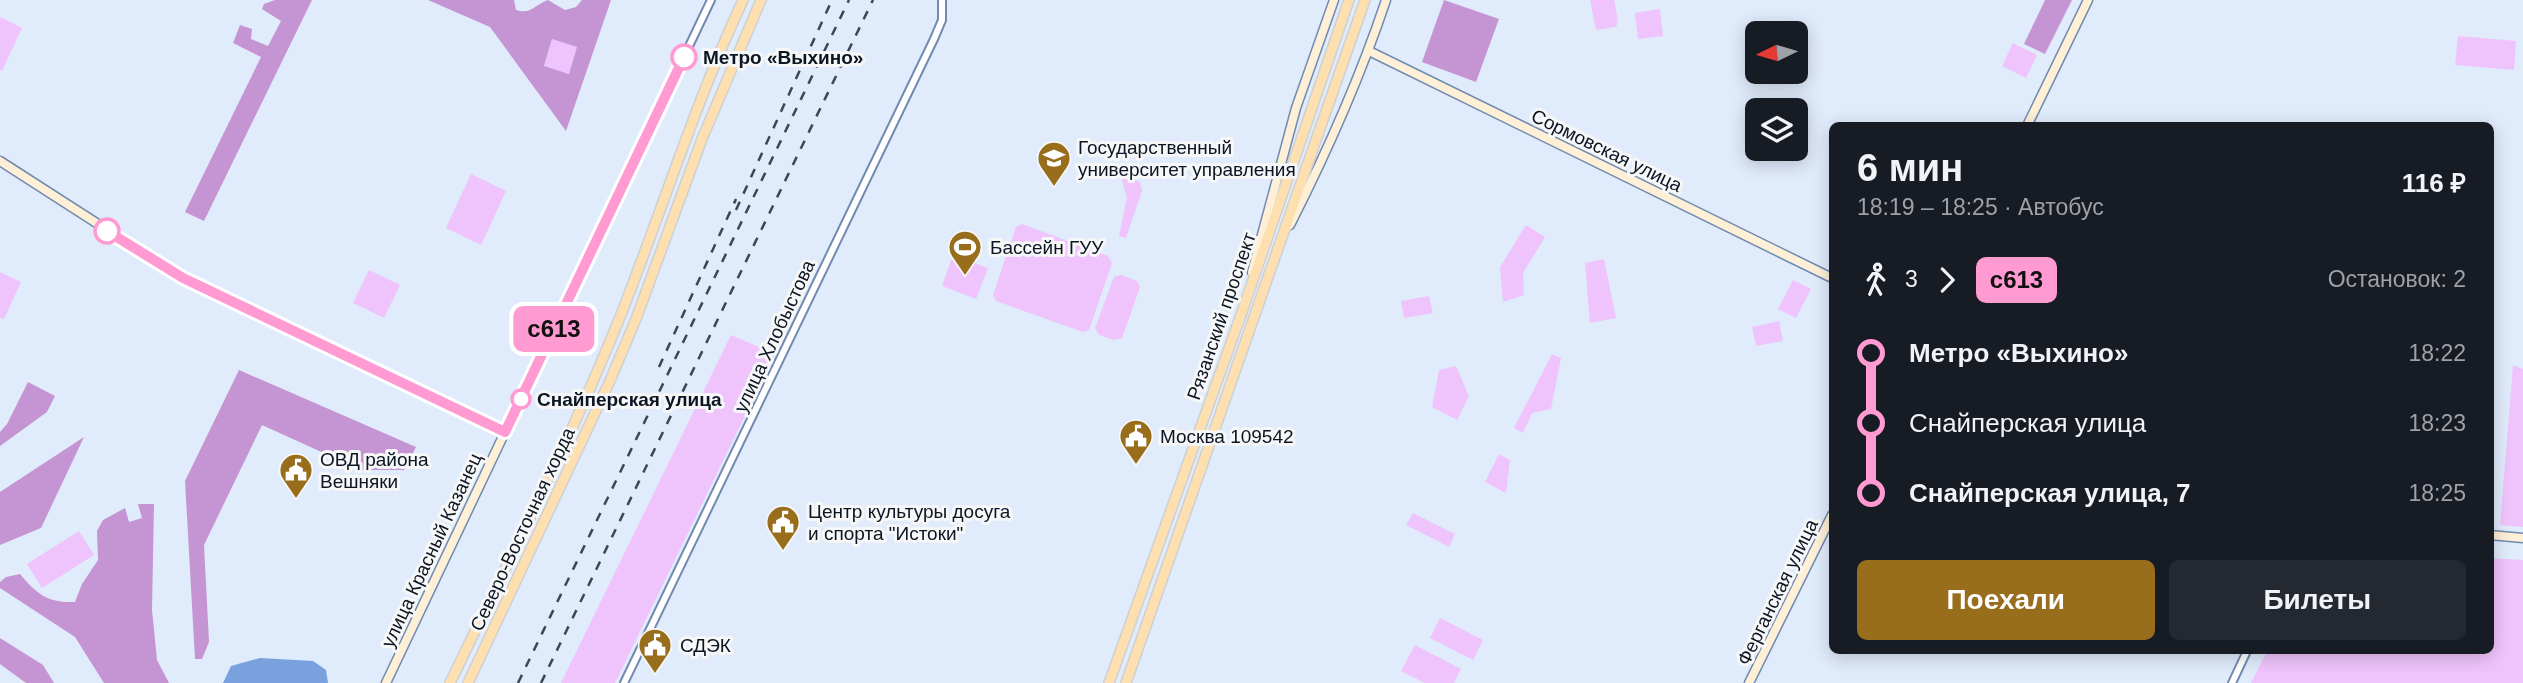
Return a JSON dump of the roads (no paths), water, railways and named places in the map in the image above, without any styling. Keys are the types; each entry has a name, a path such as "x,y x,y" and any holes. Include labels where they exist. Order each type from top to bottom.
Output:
{"main road":[{"name":"Северо-Восточная хорда","path":"450,683 594,378 645,251 697,106 743,0"},
{"name":"Северо-Восточная хорда","path":"468,683 609,383 636,319 706,128 761,0"},
{"name":"Рязанский проспект","path":"1109,683 1242,312 1349,0"},
{"name":"Рязанский проспект","path":"1126,683 1365,0"}],"street":[{"name":"улица Красный Казанец","path":"386,683 704,14 708,0"},
{"name":"улица Хлобыстова","path":"624,683 934,39 942,20 942,0"},
{"path":"1242,312 1296,108 1334,0"},
{"path":"1276,252 1327,152 1369,51 1386,0"},
{"path":"2029,122 2088,0"},
{"name":"Сормовская улица","path":"1369,51 1829,277"},
{"path":"0,161 183,278 505,432"},
{"name":"Ферганская улица","path":"1749,683 1829,521"},
{"path":"2494,535 2523,538"},
{"path":"2232,683 2246,654"}],"water":[{"path":"260,658 313,661 326,670 328,683 223,683 231,666"}],"railway":[{"path":"736,210 832,0"},
{"path":"518,683 849,0"},
{"path":"541,683 873,0"},
{"path":"659,367 736,199"}],"place":[{"name":"Метро «Выхино»","path":"684,57"},
{"name":"Государственный университет управления","path":"1054,188"},
{"name":"Бассейн ГУУ","path":"965,277"},
{"name":"Снайперская улица","path":"521,399"},
{"name":"Москва 109542","path":"1136,466"},
{"name":"ОВД района Вешняки","path":"296,500"},
{"name":"Центр культуры досуга и спорта \"Истоки\"","path":"783,552"},
{"name":"СДЭК","path":"655,675"}]}
